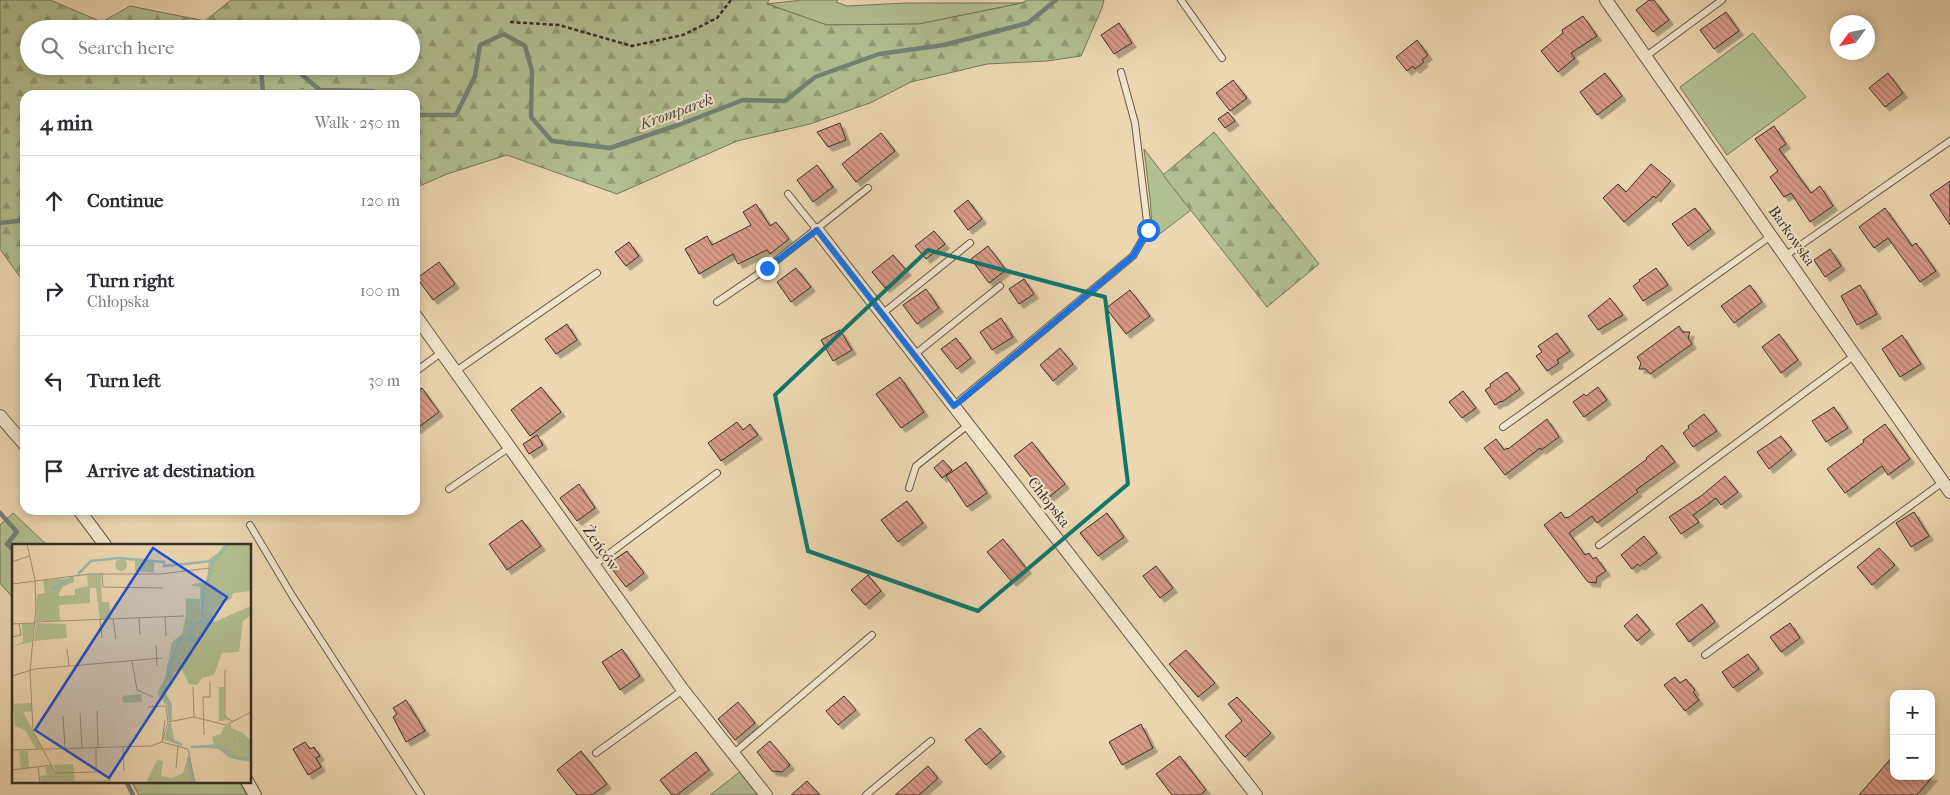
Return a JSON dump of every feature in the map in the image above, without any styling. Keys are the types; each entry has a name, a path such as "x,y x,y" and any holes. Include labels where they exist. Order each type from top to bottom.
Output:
{"street":[{"name":"Barkowska","path":"1606,0 1644,57 1947,487"},
{"name":"Chłopska","path":"817,230 1256,795"},
{"name":"Żeńców","path":"420,322 684,690 766,795"},
{"path":"0,416 20,439"},
{"path":"83,515 104,544"},
{"path":"248,782 255,795"}],"lane":[{"path":"1181,0 1222,58"},
{"path":"1644,57 1722,0"},
{"path":"954,406 1133,256 1148,230 1134,123 1121,72"},
{"path":"1785,256 1950,141"},
{"path":"717,302 767,268 868,188"},
{"path":"788,194 817,230"},
{"path":"1503,427 1771,236"},
{"path":"882,314 970,243"},
{"path":"456,371 597,273"},
{"path":"914,355 1000,286"},
{"path":"420,368 442,352"},
{"path":"1599,545 1855,355"},
{"path":"909,488 916,466 968,425"},
{"path":"449,489 510,447"},
{"path":"594,565 718,473"},
{"path":"1704,655 1947,487"},
{"path":"250,525 421,795"},
{"path":"734,754 872,635"},
{"path":"596,753 684,690"},
{"path":"866,795 931,741"}],"path":[{"path":"510,22 559,25 632,46 683,35 717,18 731,0"}],"highlighted area":[{"path":"928,250 1105,297 1128,484 978,611 808,551 775,395"}],"green space":[{"path":"0,0 50,0 97,20 20,20 20,75 420,75 420,20 206,20 231,0 769,0 767,4 827,25 919,24 1022,3 1027,0 1104,0 1081,56 1047,61 987,64 911,82 870,103 810,124 737,141 617,194 507,155 447,174 420,186 420,90 304,90 302,88 299,90 20,90 20,277 0,249"},
{"path":"802,0 838,0 836,2 847,6 907,3 1022,3 919,24 827,25 767,4"},
{"path":"130,6 200,20 106,20"},
{"path":"1753,33 1806,97 1727,155 1680,87"},
{"path":"1214,132 1319,264 1267,307 1163,175"},
{"path":"1144,149 1191,210 1153,239 1150,198"},
{"path":"13,513 46,544 12,544 12,597 0,583 0,525"},
{"path":"741,771 759,795 710,795"},
{"path":"132,782 240,782 247,795 139,795"}],"building":[{"path":"1649,0 1654,0 1669,20 1653,32 1636,10"},
{"path":"1726,12 1739,31 1714,49 1700,30"},
{"path":"1583,16 1597,36 1571,53 1575,58 1558,72 1541,51 1563,33 1562,30"},
{"path":"1119,23 1132,43 1114,54 1101,35"},
{"path":"1417,40 1428,55 1422,60 1424,62 1415,69 1413,66 1407,71 1396,57"},
{"path":"1605,73 1622,96 1597,115 1580,92"},
{"path":"1888,73 1903,93 1885,107 1869,88"},
{"path":"1233,80 1247,98 1230,111 1216,93"},
{"path":"1228,112 1235,121 1225,128 1218,119"},
{"path":"840,123 846,140 828,147 817,132"},
{"path":"1774,126 1786,144 1779,149 1811,193 1820,186 1833,206 1810,222 1791,193 1784,197 1770,177 1778,171 1755,139"},
{"path":"881,133 895,151 856,182 842,164"},
{"path":"1651,164 1671,181 1656,198 1654,196 1624,222 1603,198 1618,184 1626,192"},
{"path":"817,165 833,187 813,202 797,180"},
{"path":"1950,181 1950,225 1930,195"},
{"path":"968,200 982,219 968,230 954,211"},
{"path":"756,204 770,226 776,222 789,239 770,254 767,250 738,264 733,254 699,274 685,249 707,236 712,245 751,225 743,212"},
{"path":"1695,208 1711,229 1688,246 1672,224"},
{"path":"1885,208 1912,246 1916,243 1936,271 1920,282 1888,238 1874,248 1859,227"},
{"path":"934,231 945,244 926,259 915,246"},
{"path":"629,242 639,256 626,266 615,252"},
{"path":"988,246 1006,270 989,283 971,259"},
{"path":"1830,249 1841,266 1825,277 1814,260"},
{"path":"893,255 907,271 885,288 872,272"},
{"path":"439,262 455,284 433,300 420,282 420,276"},
{"path":"796,268 811,287 791,302 777,282"},
{"path":"1656,268 1668,285 1643,301 1633,286"},
{"path":"1024,279 1034,294 1019,304 1009,289"},
{"path":"1750,285 1762,302 1734,323 1721,306"},
{"path":"1860,285 1877,314 1857,325 1841,296"},
{"path":"926,289 939,308 917,324 903,305"},
{"path":"1130,290 1150,316 1126,334 1106,308"},
{"path":"1610,298 1623,315 1598,330 1588,316"},
{"path":"1001,318 1013,337 992,350 980,332"},
{"path":"567,324 577,340 556,354 545,339"},
{"path":"1679,326 1683,332 1690,332 1688,338 1692,344 1650,374 1646,369 1639,369 1641,363 1637,357"},
{"path":"840,330 852,350 833,361 821,340"},
{"path":"1557,333 1570,351 1557,360 1559,363 1547,371 1536,356 1542,352 1538,346"},
{"path":"1779,334 1798,360 1781,373 1762,347"},
{"path":"1902,335 1921,364 1900,377 1882,349"},
{"path":"956,338 971,358 957,369 941,349"},
{"path":"1060,348 1073,364 1053,381 1040,365"},
{"path":"1507,372 1520,389 1495,405 1485,390"},
{"path":"900,377 924,412 901,428 876,394"},
{"path":"541,387 561,412 530,436 511,410"},
{"path":"1598,387 1607,400 1584,417 1573,402 1584,394 1586,396"},
{"path":"422,388 439,412 420,426 420,389"},
{"path":"1463,391 1476,408 1462,418 1449,402"},
{"path":"1834,407 1848,428 1826,442 1812,421"},
{"path":"1704,414 1717,431 1693,447 1683,433 1689,428 1688,426"},
{"path":"1547,419 1559,437 1541,450 1540,448 1505,475 1484,448 1496,439 1504,450 1508,449"},
{"path":"737,422 743,430 750,424 758,435 721,461 708,443"},
{"path":"1885,424 1910,459 1888,475 1882,466 1845,493 1827,469"},
{"path":"537,435 543,445 529,454 523,444"},
{"path":"1781,436 1792,450 1769,469 1757,452"},
{"path":"1032,442 1065,484 1048,498 1014,456"},
{"path":"1662,445 1675,462 1636,490 1638,492 1597,523 1592,516 1569,533 1585,555 1589,553 1593,559 1596,557 1606,571 1597,577 1596,583 1588,582 1544,525 1561,512 1565,518 1569,517 1647,459"},
{"path":"943,460 952,470 942,478 934,468"},
{"path":"966,462 987,493 967,507 946,476"},
{"path":"1725,476 1738,492 1721,505 1716,498 1693,515 1699,522 1681,534 1669,517 1701,496"},
{"path":"579,484 595,508 577,521 560,498"},
{"path":"907,501 923,523 898,542 881,520"},
{"path":"1914,512 1929,536 1911,547 1896,523"},
{"path":"1107,513 1124,537 1098,556 1080,533"},
{"path":"522,520 541,546 507,570 489,544"},
{"path":"1644,536 1657,553 1640,566 1638,564 1632,569 1621,555"},
{"path":"1003,539 1027,569 1012,582 987,552"},
{"path":"1879,548 1895,565 1872,585 1857,567"},
{"path":"627,551 644,573 626,587 608,564"},
{"path":"1156,566 1173,588 1160,598 1143,576"},
{"path":"868,575 881,591 865,605 851,590"},
{"path":"1702,604 1715,622 1689,642 1676,624"},
{"path":"1637,614 1650,630 1637,641 1624,626"},
{"path":"1790,623 1800,638 1781,652 1770,637"},
{"path":"622,649 640,676 620,690 602,662"},
{"path":"1186,650 1215,683 1198,697 1169,664"},
{"path":"1748,654 1759,669 1733,688 1722,672"},
{"path":"1675,677 1680,683 1686,679 1695,690 1693,692 1699,700 1685,711 1664,685"},
{"path":"844,696 856,710 838,725 826,711"},
{"path":"1237,697 1271,733 1245,757 1225,736 1242,721 1228,704"},
{"path":"406,700 425,731 406,742 393,717 397,714 393,708"},
{"path":"738,702 755,723 735,740 718,719"},
{"path":"1141,724 1153,748 1122,765 1109,742"},
{"path":"980,728 1001,752 986,765 965,740"},
{"path":"770,741 790,765 782,772 772,771 757,752"},
{"path":"305,742 310,749 314,747 320,756 316,758 321,767 308,775 293,749"},
{"path":"581,751 607,784 592,795 577,795 557,770"},
{"path":"696,752 709,770 677,795 672,795 660,780"},
{"path":"1180,756 1206,790 1200,795 1172,795 1156,774"},
{"path":"1890,760 1890,780 1930,780 1917,795 1859,795"},
{"path":"928,766 938,778 919,795 895,795"},
{"path":"807,781 820,795 791,795"}],"waterway":[{"name":"Kromparek","path":"420,115 456,115 475,76 480,45 504,34 525,46 532,71 531,117 552,141 610,148 681,124 743,100 785,101 815,77 879,54 944,45 1028,23 1056,0"},
{"name":"Kromparek","path":"262,75 263,90"},
{"name":"Kromparek","path":"302,75 320,90"},
{"name":"Kromparek","path":"0,223 20,221"},
{"path":"0,513 17,532 7,544 12,549"},
{"path":"126,782 133,795"}],"route":[{"path":"767,268 817,230 954,406 1133,256 1148,230"}]}
